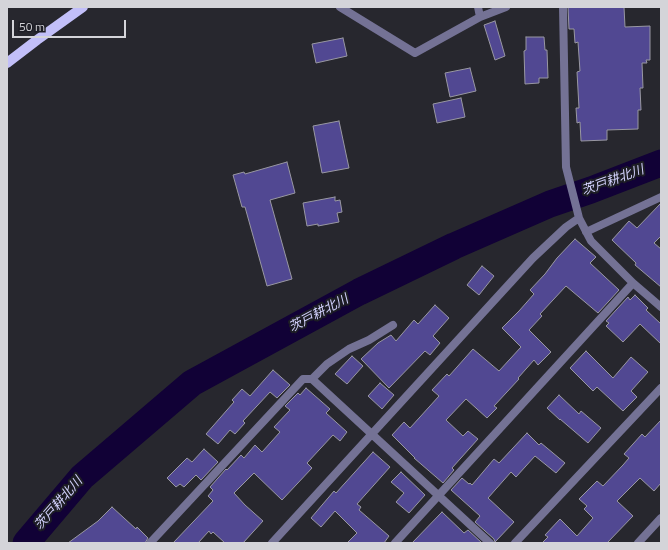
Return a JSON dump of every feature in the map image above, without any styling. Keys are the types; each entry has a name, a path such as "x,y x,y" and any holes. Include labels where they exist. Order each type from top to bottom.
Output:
{"main road":[{"path":"7,63 83,7"}],"street":[{"path":"340,7 415,53 480,17 506,7"},
{"path":"478,7 480,17"},
{"path":"563,7 566,167 578,214 591,241 633,283 661,307"},
{"path":"586,232 661,197"},
{"path":"272,543 533,258 578,214"},
{"path":"395,543 633,283"},
{"path":"312,379 327,364 349,349 369,340 393,326"},
{"path":"150,543 303,379 312,379 371,435 490,543"},
{"path":"515,543 661,388"},
{"path":"638,543 661,518"}],"building":[{"path":"568,7 624,7 625,27 650,26 650,60 646,60 647,63 642,63 643,88 640,88 641,110 638,110 638,129 607,130 607,140 581,141 580,122 577,123 576,108 579,108 577,72 580,71 578,42 575,43 574,29 569,29"},
{"path":"495,21 505,56 495,60 484,25"},
{"path":"526,37 544,37 545,50 547,50 548,78 539,78 539,83 525,84 524,51 526,50"},
{"path":"343,38 347,56 316,63 312,44"},
{"path":"470,68 476,91 450,97 445,73"},
{"path":"461,98 465,117 437,123 433,104"},
{"path":"339,121 349,168 322,173 313,126"},
{"path":"287,162 295,193 270,200 292,279 267,286 245,207 242,207 233,175 244,172 245,174"},
{"path":"335,197 335,201 340,200 342,212 337,213 339,222 318,226 318,224 307,226 303,203"},
{"path":"661,203 661,236 654,243 661,249 661,287 635,265 636,263 612,240 629,221 637,228"},
{"path":"575,239 596,257 590,263 619,290 598,313 566,286 540,314 542,316 529,330 551,352 538,365 534,360 494,406 497,408 487,418 466,399 446,420 463,436 468,431 478,439 452,468 454,470 443,483 414,458 392,435 404,422 410,428 439,396 432,390 447,374 449,376 473,349 499,371 521,347 502,328 534,294 530,290"},
{"path":"482,266 494,276 479,295 467,285"},
{"path":"635,295 648,308 646,310 661,324 661,344 640,324 623,342 606,326 609,323 606,321 628,297 630,300"},
{"path":"435,305 449,318 433,336 440,343 430,355 425,351 389,388 361,359 378,343 391,335 396,341 414,320 418,324"},
{"path":"586,351 613,378 631,357 648,372 631,391 637,397 623,411 597,387 593,391 570,368"},
{"path":"352,356 363,366 347,384 335,374"},
{"path":"273,370 290,385 277,398 270,392 243,421 245,423 235,434 230,430 218,444 206,434 234,402 232,400 242,389 250,396"},
{"path":"380,383 394,395 382,409 368,396"},
{"path":"306,388 330,409 326,413 347,432 340,441 333,435 307,463 312,468 282,500 254,473 234,493 263,521 243,543 225,543 213,532 211,534 209,531 198,543 173,543 213,501 208,496 213,490 210,487 226,469 227,470 241,455 244,458 255,445 262,452 280,432 274,427 290,410 285,406 298,393 300,395"},
{"path":"559,395 579,414 581,411 601,428 588,443 547,408"},
{"path":"661,420 661,483 654,491 640,478 617,501 633,516 607,543 542,543 548,537 545,535 560,519 577,536 593,518 584,509 587,506 579,499 597,481 603,486 629,458 624,454 642,434 645,437"},
{"path":"527,433 539,445 541,443 565,463 556,473 535,456 516,477 511,472 488,498 514,522 495,542 494,539 475,522 480,516 451,490 462,478 472,485 494,459 499,463"},
{"path":"204,449 218,462 201,480 196,475 184,487 180,484 176,487 167,478 187,458 192,462"},
{"path":"373,452 390,467 357,504 361,507 359,510 389,536 384,543 347,543 357,533 335,511 321,527 311,518 334,491 336,493"},
{"path":"401,472 425,495 409,513 396,502 404,493 391,482"},
{"path":"112,507 148,538 145,543 68,543 98,521"},
{"path":"442,512 464,533 468,530 482,543 412,543"}],"waterway":[{"name":"茨戸耕北川","path":"26,543 82,477 192,383 359,292 454,246 550,204 661,163"}]}
